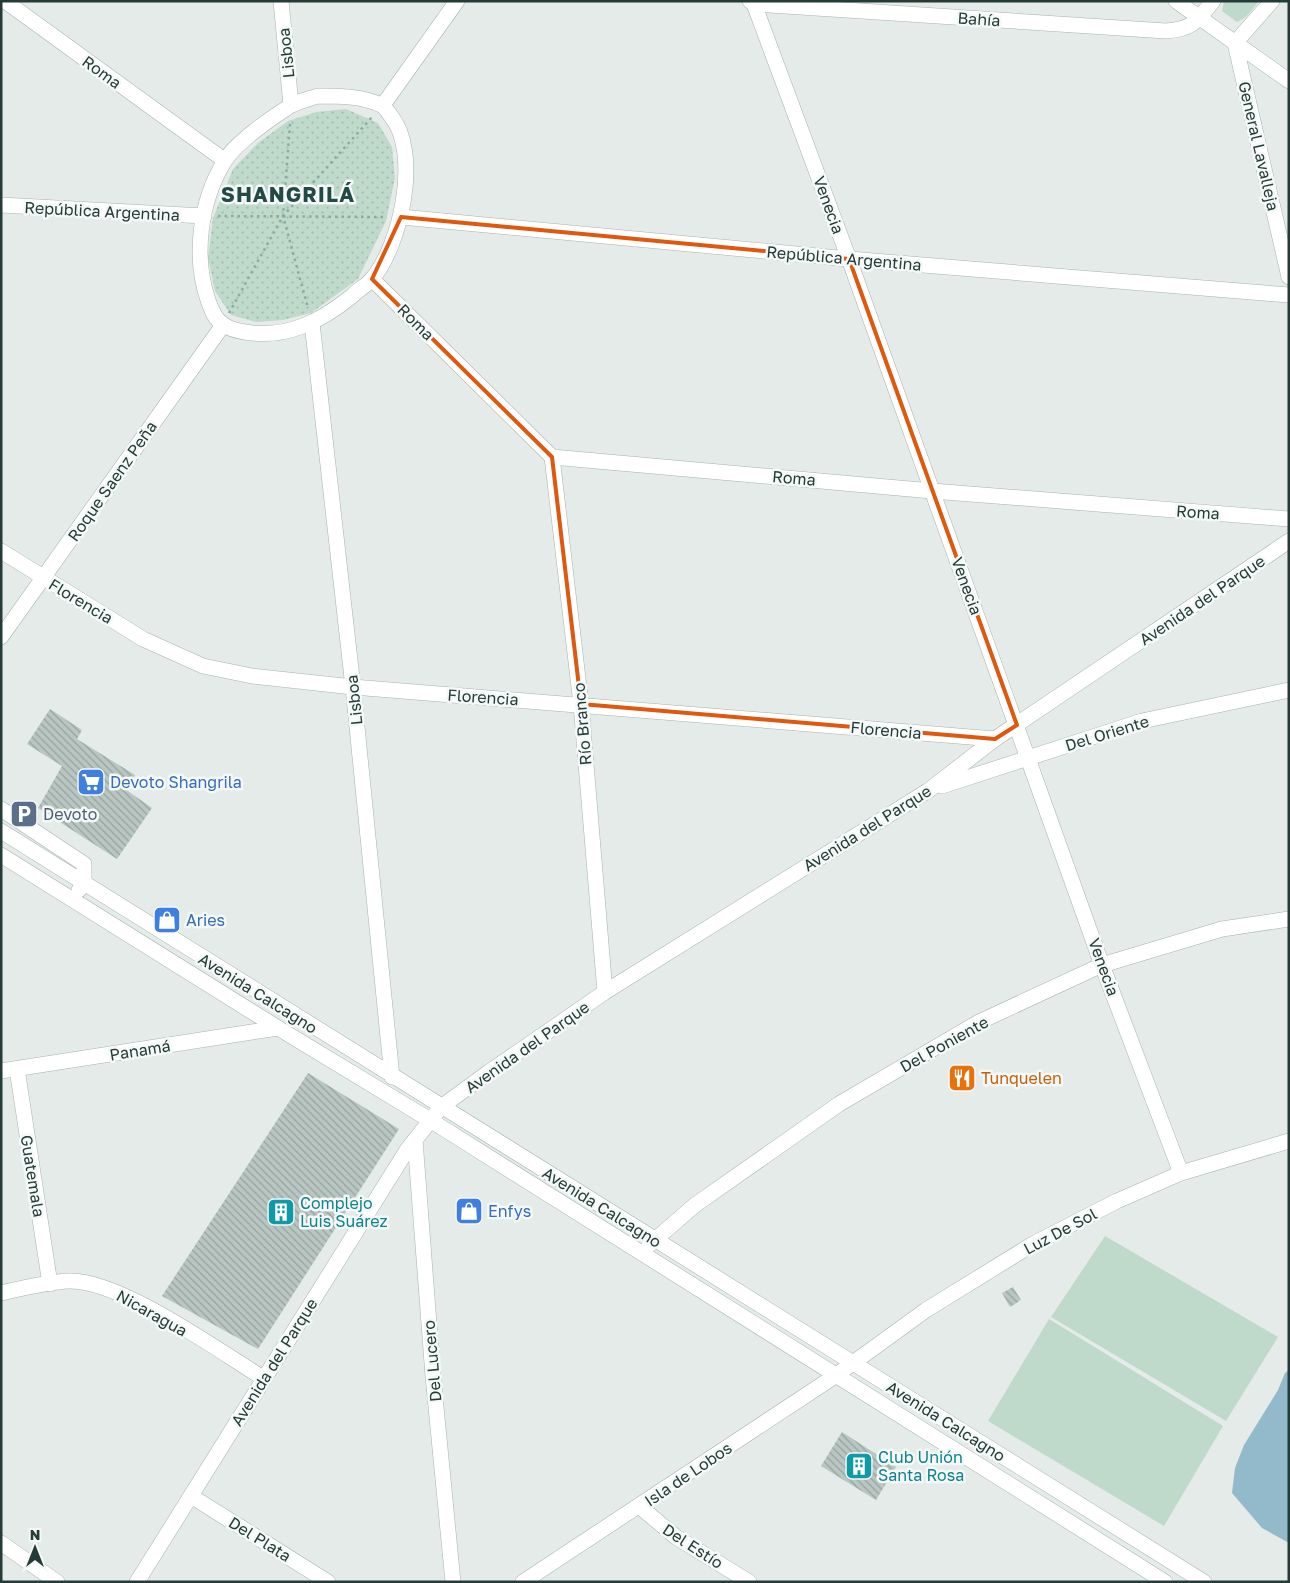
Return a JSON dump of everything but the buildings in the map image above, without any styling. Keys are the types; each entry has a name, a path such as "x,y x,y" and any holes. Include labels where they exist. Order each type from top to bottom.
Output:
{"street":[{"name":"Roma","path":"5,1 224,160"},
{"name":"Lisboa","path":"281,1 291,105"},
{"path":"383,105 457,1"},
{"path":"1176,1 1289,81"},
{"path":"1200,18 1214,1"},
{"path":"1236,43 1272,1"},
{"name":"Bahía","path":"752,3 1166,31 1182,30 1193,25 1200,18"},
{"name":"Venecia","path":"752,3 849,259 1029,756 1102,965 1181,1173"},
{"name":"General Lavalleja","path":"1236,43 1289,277"},
{"path":"318,96 349,96 383,105 398,124 405,148 406,176 401,217 389,248 372,279 342,304 312,323 289,332 258,334 239,331 223,325 211,311 201,273 200,242 204,216 212,187 224,160 247,138 291,105 318,96"},
{"name":"República Argentina","path":"1,205 204,216"},
{"name":"República Argentina","path":"401,217 849,259 1289,295"},
{"name":"Roma","path":"372,279 552,456 932,491 1289,519"},
{"name":"Lisboa","path":"312,323 353,687 392,1077"},
{"name":"Roque Saenz Peña","path":"1,637 223,325"},
{"name":"Río Branco","path":"552,456 581,704 605,992"},
{"name":"Avenida del Parque","path":"137,1582 263,1378 415,1140 441,1107 605,992 929,790 995,739 1289,541"},
{"name":"Florencia","path":"1,551 143,638 203,666 252,676 353,687 995,739"},
{"name":"Del Oriente","path":"929,790 1029,756 1142,721 1289,690"},
{"path":"1,809 84,864 84,883 73,900"},
{"name":"Avenida Calcagno","path":"1,831 392,1077 1204,1582"},
{"name":"Avenida Calcagno","path":"1,855 278,1028 430,1120 834,1376 1165,1582"},
{"name":"Del Poniente","path":"640,1252 695,1205 839,1104 979,1022 1102,965 1222,929 1289,919"},
{"name":"Panamá","path":"1,1071 278,1028"},
{"name":"Guatemala","path":"17,1069 50,1284"},
{"name":"Del Lucero","path":"415,1140 432,1366 453,1582"},
{"name":"Luz De Sol","path":"852,1364 926,1310 1033,1244 1117,1201 1181,1173 1250,1151 1289,1142"},
{"name":"Nicaragua","path":"1,1292 71,1280 100,1286 142,1304 263,1378"},
{"name":"Isla de Lobos","path":"523,1582 852,1364"},
{"name":"Del Plata","path":"191,1496 328,1582"},
{"name":"Del Estío","path":"639,1506 676,1537 749,1582"},
{"path":"1,1544 57,1582"}],"path":[{"path":"291,105 283,216 312,323"},
{"path":"223,325 283,216 383,105"},
{"path":"204,216 401,217"}],"highlighted area":[{"path":"401,217 849,259 1017,725 995,739 581,704 552,457 372,279"}],"green space":[{"path":"1224,1 1259,1 1246,17 1237,22 1222,11"},
{"path":"346,109 378,123 392,147 395,178 386,221 358,279 311,313 283,320 256,322 231,315 215,291 208,257 213,218 233,169 258,143 288,121 316,112"},
{"path":"1105,1236 1278,1337 1226,1421 1051,1317"},
{"path":"1049,1319 1223,1426 1164,1526 988,1421"}],"water":[{"path":"1289,1370 1289,1543 1262,1528 1232,1493 1235,1468 1244,1445 1278,1390 1285,1373"}],"place":[{"name":"Devoto Shangrila","path":"91,782"},
{"name":"Devoto","path":"24,814"},
{"name":"Aries","path":"167,920"},
{"name":"Tunquelen","path":"962,1078"},
{"name":"Enfys","path":"469,1211"},
{"name":"Complejo Luis Suárez","path":"281,1212"},
{"name":"Club Unión Santa Rosa","path":"859,1466"}],"district":[{"name":"SHANGRILÁ","path":"288,195"}]}
